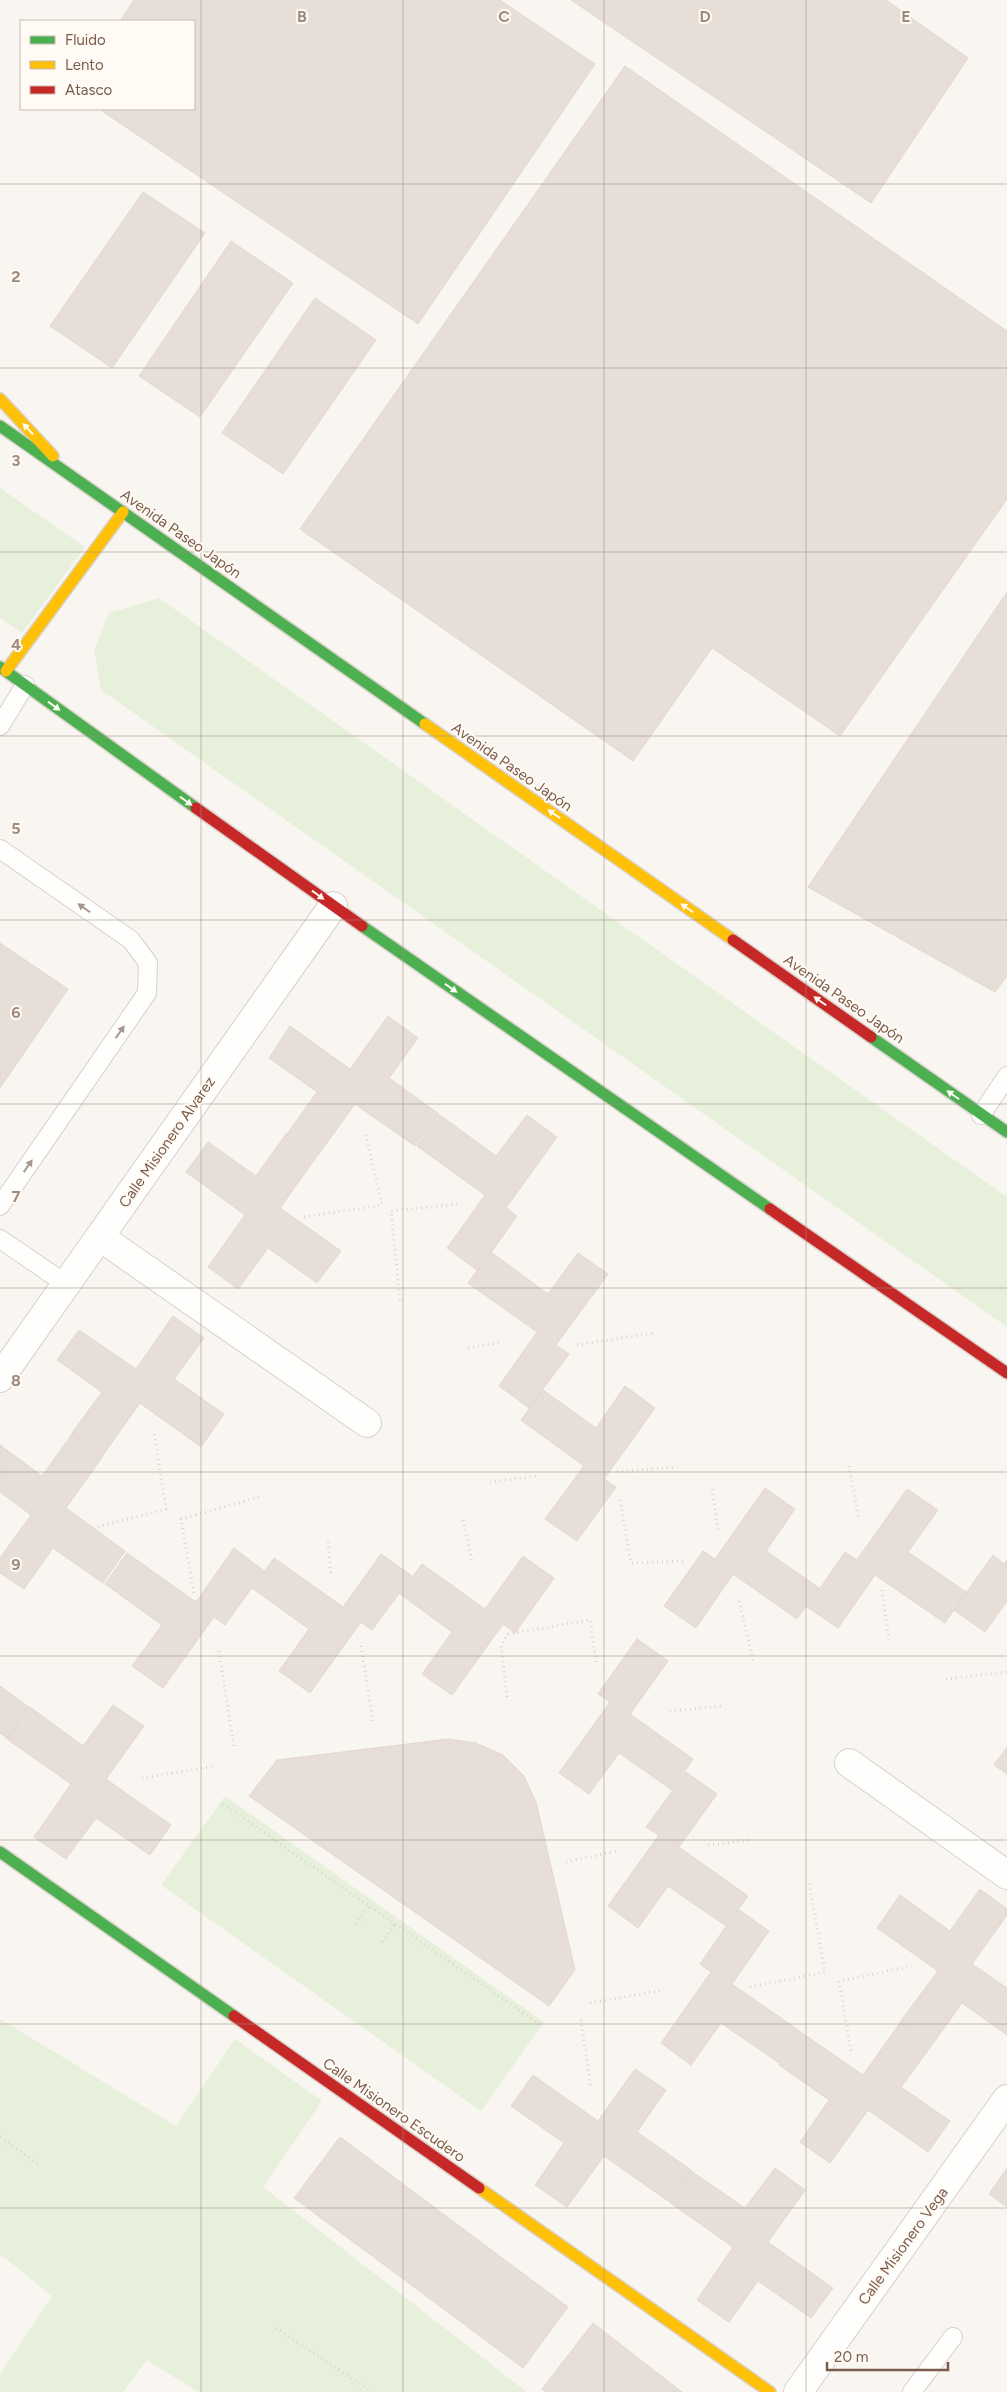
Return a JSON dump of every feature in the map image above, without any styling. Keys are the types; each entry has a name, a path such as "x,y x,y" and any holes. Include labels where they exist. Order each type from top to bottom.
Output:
{"main road":[{"path":"0,399 73,477"},
{"name":"Avenida Paseo Japón","path":"0,426 1007,1132"},
{"path":"123,512 3,669 333,906 1007,1373"},
{"name":"Calle Misionero Escudero","path":"0,1852 770,2392"}],"street":[{"name":"Calle Misionero Alvarez","path":"0,1378 333,906"},
{"path":"100,1236 367,1423"},
{"path":"849,1763 1007,1874"},
{"name":"Calle Misionero Vega","path":"798,2392 1007,2100"}],"lane":[{"path":"0,726 25,685"},
{"path":"0,849 131,940 148,963 147,993 0,1206"},
{"path":"982,1115 1007,1076"},
{"path":"0,1239 66,1284"},
{"path":"912,2392 953,2337"}],"path":[{"path":"304,1217 382,1205 365,1131"},
{"path":"400,1300 391,1211 460,1204"},
{"path":"577,1345 654,1333"},
{"path":"468,1348 502,1342"},
{"path":"93,1528 166,1510 154,1432"},
{"path":"849,1466 859,1519"},
{"path":"617,1472 676,1467"},
{"path":"490,1482 538,1476"},
{"path":"712,1489 718,1530"},
{"path":"194,1593 181,1519 263,1496"},
{"path":"620,1500 631,1563 684,1561"},
{"path":"463,1520 472,1563"},
{"path":"328,1542 331,1577"},
{"path":"882,1590 889,1640"},
{"path":"739,1601 754,1664"},
{"path":"507,1697 501,1646 508,1634 590,1620 596,1662"},
{"path":"361,1646 373,1722"},
{"path":"219,1651 234,1748"},
{"path":"946,1679 1007,1672"},
{"path":"670,1712 724,1706"},
{"path":"142,1778 216,1766"},
{"path":"223,1804 543,2027"},
{"path":"708,1845 750,1840"},
{"path":"566,1862 618,1851"},
{"path":"750,1988 825,1972 809,1882"},
{"path":"356,1924 369,1906"},
{"path":"382,1942 395,1924"},
{"path":"851,2051 839,1981 912,1966"},
{"path":"590,2003 664,1990"},
{"path":"581,2020 591,2089"},
{"path":"0,2137 38,2164"},
{"path":"276,2328 372,2392"}],"green space":[{"path":"0,488 85,547 22,633 0,618"},
{"path":"159,598 1007,1197 1007,1327 101,690 94,650 109,613"},
{"path":"225,1796 544,2022 481,2111 161,1885"},
{"path":"0,2019 176,2126 235,2039 322,2101 263,2187 527,2392 198,2392 147,2360 123,2392 0,2392 0,2374 52,2296 0,2254"}],"building":[{"path":"134,0 500,0 595,64 418,324 100,110 195,110 195,20 121,20"},
{"path":"571,0 886,0 968,58 871,203"},
{"path":"625,66 1007,331 1007,499 840,736 712,648 633,761 300,529"},
{"path":"143,192 205,233 112,368 50,326"},
{"path":"231,241 293,283 200,417 139,376"},
{"path":"315,298 376,340 283,474 222,433"},
{"path":"1007,592 1007,976 995,992 808,887"},
{"path":"0,943 68,989 0,1088"},
{"path":"388,1016 418,1038 389,1078 439,1114 415,1146 355,1104 318,1155 287,1134 317,1092 269,1058 290,1026 350,1069"},
{"path":"440,1115 496,1156 527,1115 557,1137 506,1208 517,1216 478,1271 447,1248 485,1195 417,1146"},
{"path":"286,1134 317,1156 280,1208 341,1251 317,1283 268,1248 238,1289 208,1267 245,1215 186,1172 208,1142 256,1176"},
{"path":"491,1252 548,1294 578,1253 608,1274 556,1345 569,1354 529,1408 499,1386 537,1332 468,1283"},
{"path":"173,1316 204,1338 174,1379 224,1414 201,1447 140,1403 103,1455 72,1433 102,1392 57,1360 79,1330 136,1369"},
{"path":"625,1386 655,1408 604,1479 616,1487 577,1541 545,1519 584,1466 521,1420 543,1390 596,1428"},
{"path":"72,1434 103,1456 66,1508 125,1551 103,1583 53,1548 24,1589 0,1573 0,1558 31,1515 0,1492 0,1445 42,1476"},
{"path":"765,1488 795,1509 766,1551 819,1588 797,1619 733,1574 696,1628 664,1606 703,1551 715,1559"},
{"path":"907,1489 938,1510 908,1552 966,1592 945,1623 875,1575 838,1628 807,1607 845,1552 857,1560"},
{"path":"234,1548 264,1571 225,1625 214,1617 163,1688 132,1666 162,1625 105,1584 127,1553 196,1602"},
{"path":"381,1554 412,1576 372,1630 361,1622 310,1693 279,1671 309,1629 252,1588 274,1558 343,1607"},
{"path":"993,1555 1004,1564 1007,1560 1007,1601 985,1632 954,1610"},
{"path":"523,1556 554,1578 515,1633 503,1624 452,1695 422,1674 452,1632 400,1594 422,1564 485,1609"},
{"path":"637,1639 668,1661 630,1714 693,1759 672,1790 619,1753 589,1794 559,1773 610,1702 598,1694"},
{"path":"0,1686 29,1707 7,1738 0,1733"},
{"path":"113,1705 144,1726 106,1779 171,1825 150,1855 96,1818 66,1859 34,1837 71,1784 7,1739 30,1707 83,1746"},
{"path":"448,1739 476,1743 503,1755 524,1776 536,1802 575,1970 549,2006 249,1796 277,1760"},
{"path":"1007,1747 1007,1774 994,1765"},
{"path":"686,1772 717,1794 679,1847 748,1896 726,1926 668,1886 638,1928 608,1906 659,1835 646,1827"},
{"path":"980,1889 1007,1909 1007,1915 972,1964 1007,1988 1007,2035 962,2003 932,2045 900,2022 938,1971 877,1928 900,1895 950,1931"},
{"path":"738,1909 769,1931 732,1984 801,2032 779,2063 721,2023 691,2065 661,2043 711,1972 700,1964"},
{"path":"900,2023 931,2046 901,2087 950,2121 928,2152 868,2110 830,2163 800,2142 829,2100 779,2065 802,2033 863,2075"},
{"path":"635,2069 666,2090 637,2132 691,2170 668,2201 604,2156 567,2207 535,2185 564,2143 511,2106 533,2075 598,2121"},
{"path":"340,2137 568,2307 523,2368 294,2198"},
{"path":"775,2168 805,2190 768,2242 833,2288 811,2318 758,2281 729,2322 697,2300 733,2247 669,2202 691,2171 745,2208"},
{"path":"1007,2168 1007,2207 989,2194"},
{"path":"593,2323 682,2392 546,2392 542,2389"}],"traffic: fast":[{"path":"0,426 425,724"},
{"path":"0,667 196,808"},
{"path":"362,926 770,1209"},
{"path":"871,1037 1007,1132"},
{"path":"0,1852 234,2016"}],"traffic: slow":[{"path":"0,399 53,456"},
{"path":"6,671 123,512"},
{"path":"425,724 733,940"},
{"path":"479,2188 770,2392"}],"traffic: jam":[{"path":"196,808 362,926"},
{"path":"733,940 871,1037"},
{"path":"770,1209 1007,1373"},
{"path":"234,2016 479,2188"}]}
